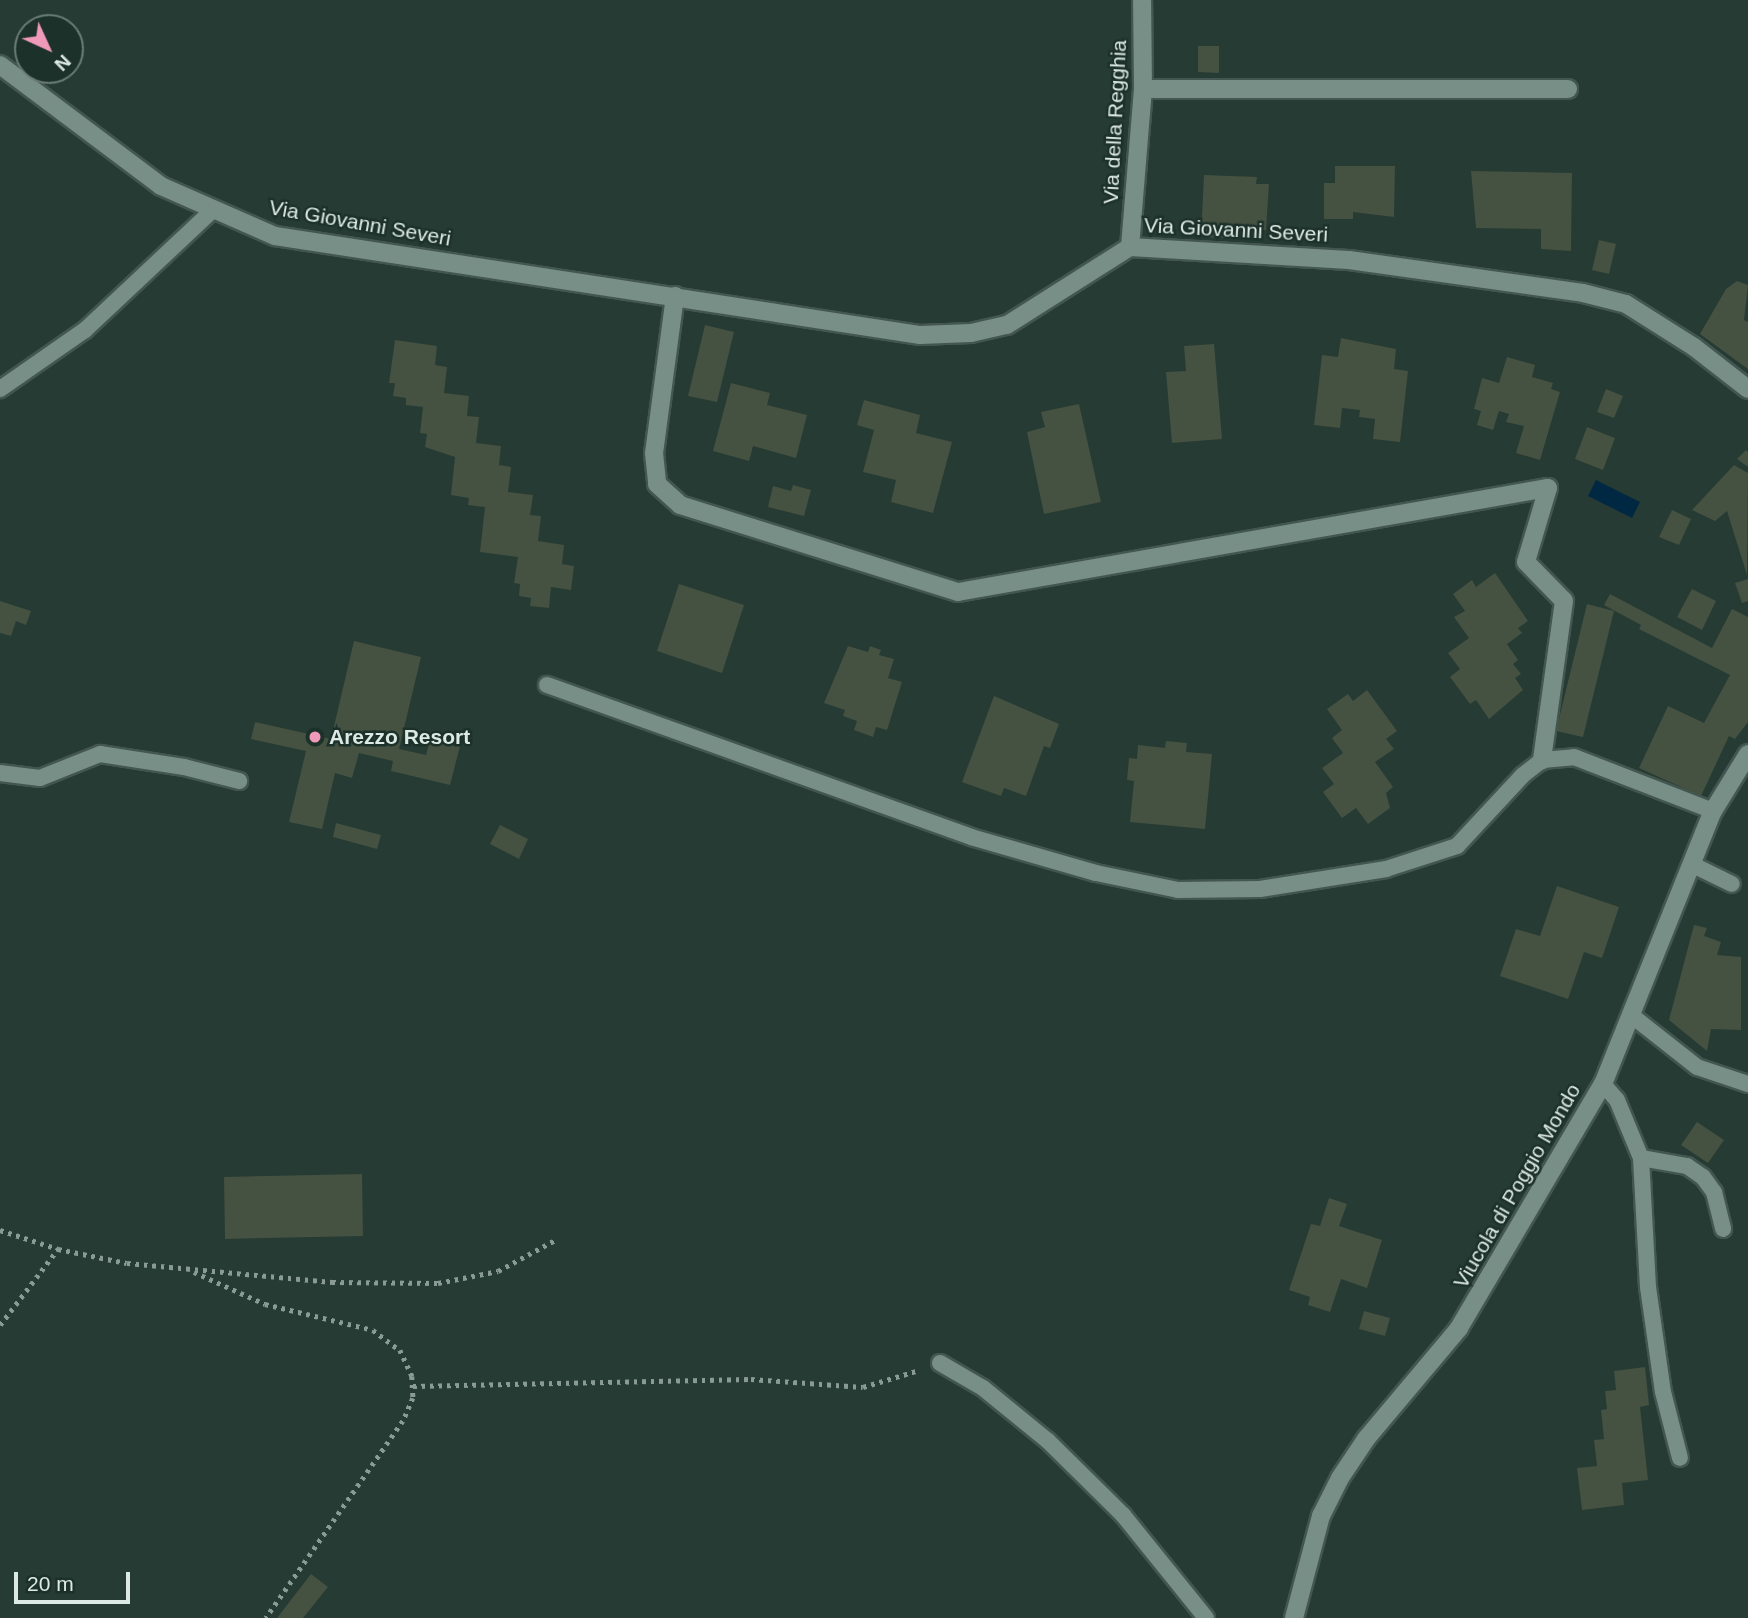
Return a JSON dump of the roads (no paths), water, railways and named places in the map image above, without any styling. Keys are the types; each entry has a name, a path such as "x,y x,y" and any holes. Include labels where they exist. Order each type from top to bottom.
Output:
{"street":[{"name":"Via della Regghia","path":"1130,247 1143,89 1142,0"},
{"name":"Via Giovanni Severi","path":"0,65 161,186 275,236 920,335 971,333 1007,325 1130,247 1349,260 1583,293 1626,304 1694,347 1748,389"},
{"path":"1143,89 1568,89"},
{"path":"675,296 654,453 657,484 680,505 958,592 1548,488 1526,562 1564,601 1542,760"},
{"name":"Viucola di Poggio Mondo","path":"1295,1617 1321,1516 1340,1478 1366,1439 1459,1328 1603,1084 1713,811 1742,778 1748,754"}],"lane":[{"path":"0,389 85,330 213,210"},
{"path":"547,685 971,836 1096,873 1178,890 1260,889 1386,869 1457,846 1522,775 1542,760 1574,757 1713,811"},
{"path":"0,773 40,778 100,754 184,767 239,781"},
{"path":"1693,865 1732,884"},
{"path":"1631,1015 1697,1068 1748,1084"},
{"path":"1603,1084 1617,1100 1641,1158 1648,1287 1663,1392 1680,1458"},
{"path":"1641,1158 1687,1166 1703,1177 1714,1192 1723,1229"},
{"path":"940,1363 983,1388 1048,1441 1123,1515 1206,1618"}],"water":[{"path":"1596,480 1640,502 1632,518 1588,496"}],"place":[{"name":"Arezzo Resort","path":"315,737"}]}
